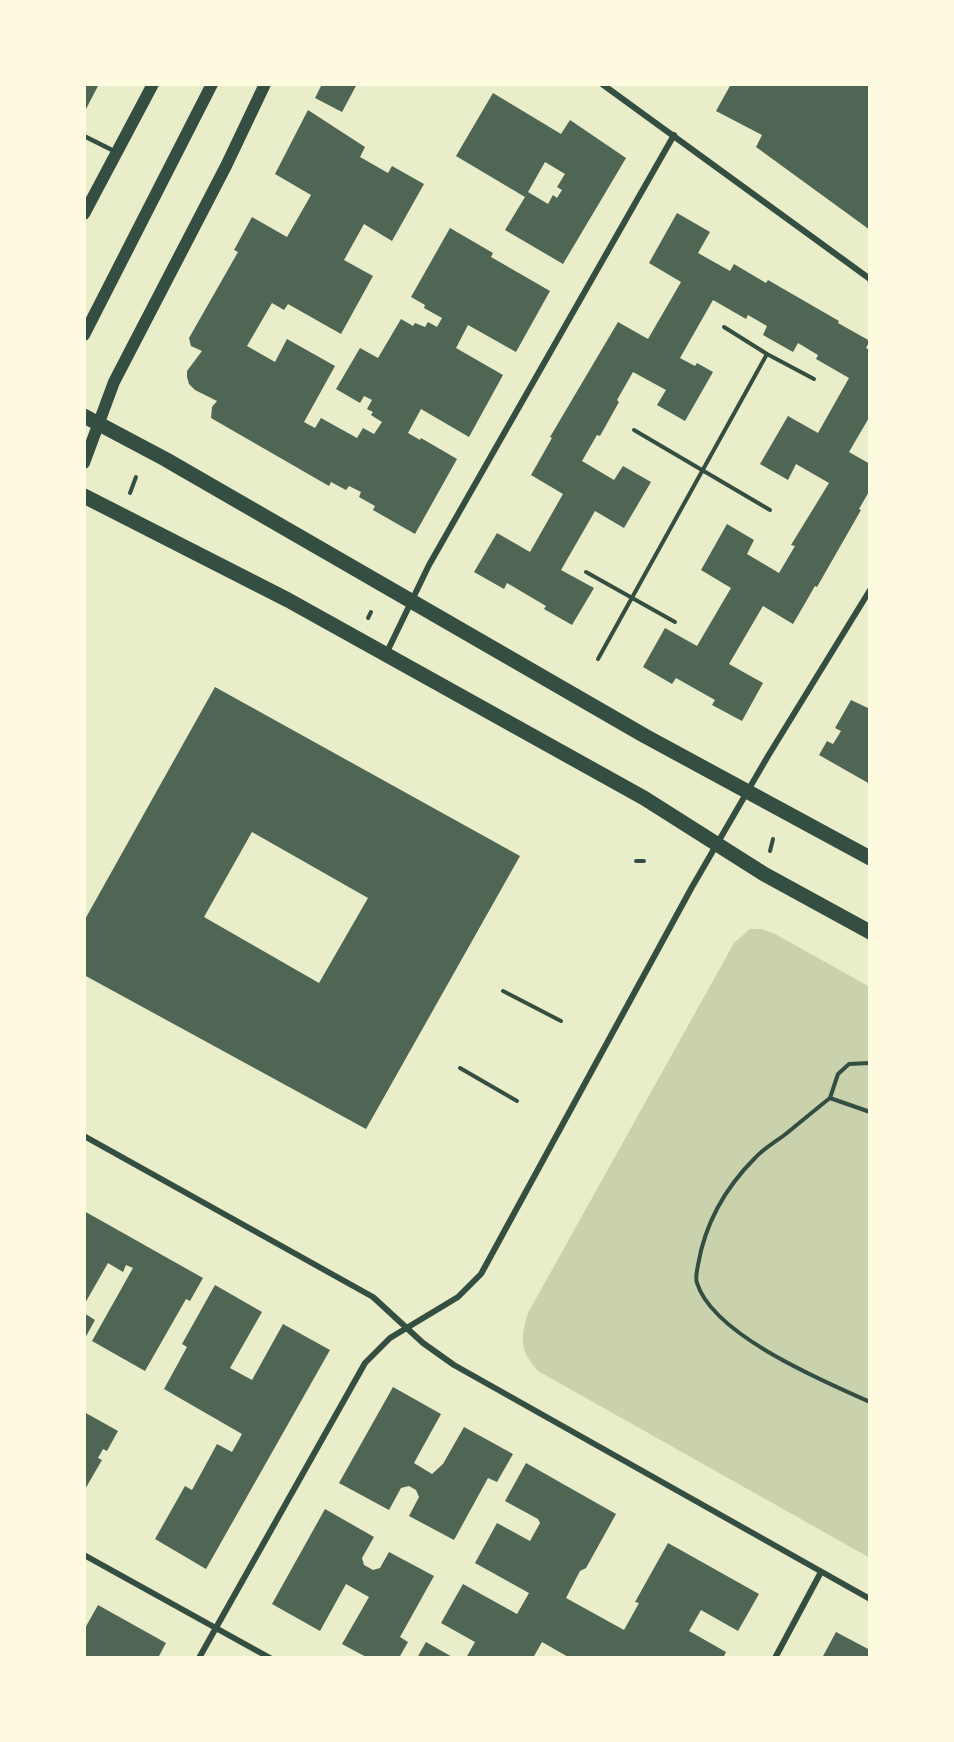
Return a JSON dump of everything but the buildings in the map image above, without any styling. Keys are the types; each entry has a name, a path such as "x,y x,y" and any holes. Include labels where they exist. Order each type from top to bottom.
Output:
{"main road":[{"path":"84,214 153,84"},
{"path":"84,334 212,84"},
{"path":"84,463 91,420 114,382 226,166 265,84"},
{"path":"91,420 165,459 645,736 870,858"},
{"path":"84,496 278,595 644,798 716,845 870,932"}],"street":[{"path":"602,84 870,279"},
{"path":"385,655 410,601 674,135"},
{"path":"199,1658 365,1363 376,1350 407,1327 458,1297 481,1274 716,845 870,590"},
{"path":"84,1136 373,1297 423,1343 454,1365 870,1599"},
{"path":"84,1555 270,1658"},
{"path":"776,1658 821,1572"}],"lane":[{"path":"84,136 117,153"}],"path":[{"path":"724,327 767,354 814,379"},
{"path":"598,659 767,354"},
{"path":"634,430 770,510"},
{"path":"130,495 136,477"},
{"path":"586,572 675,621"},
{"path":"368,618 371,612"},
{"path":"636,861 644,861"},
{"path":"503,991 561,1021"},
{"path":"870,1063 849,1064 838,1074 830,1098 756,1156 732,1184 714,1213 700,1252 696,1281 708,1305 726,1323 769,1352 820,1380 870,1402"},
{"path":"460,1068 517,1101"},
{"path":"830,1098 870,1112"}],"green space":[{"path":"750,929 762,929 775,934 870,987 870,1558 538,1371 528,1357 523,1344 528,1313 734,943"}]}
